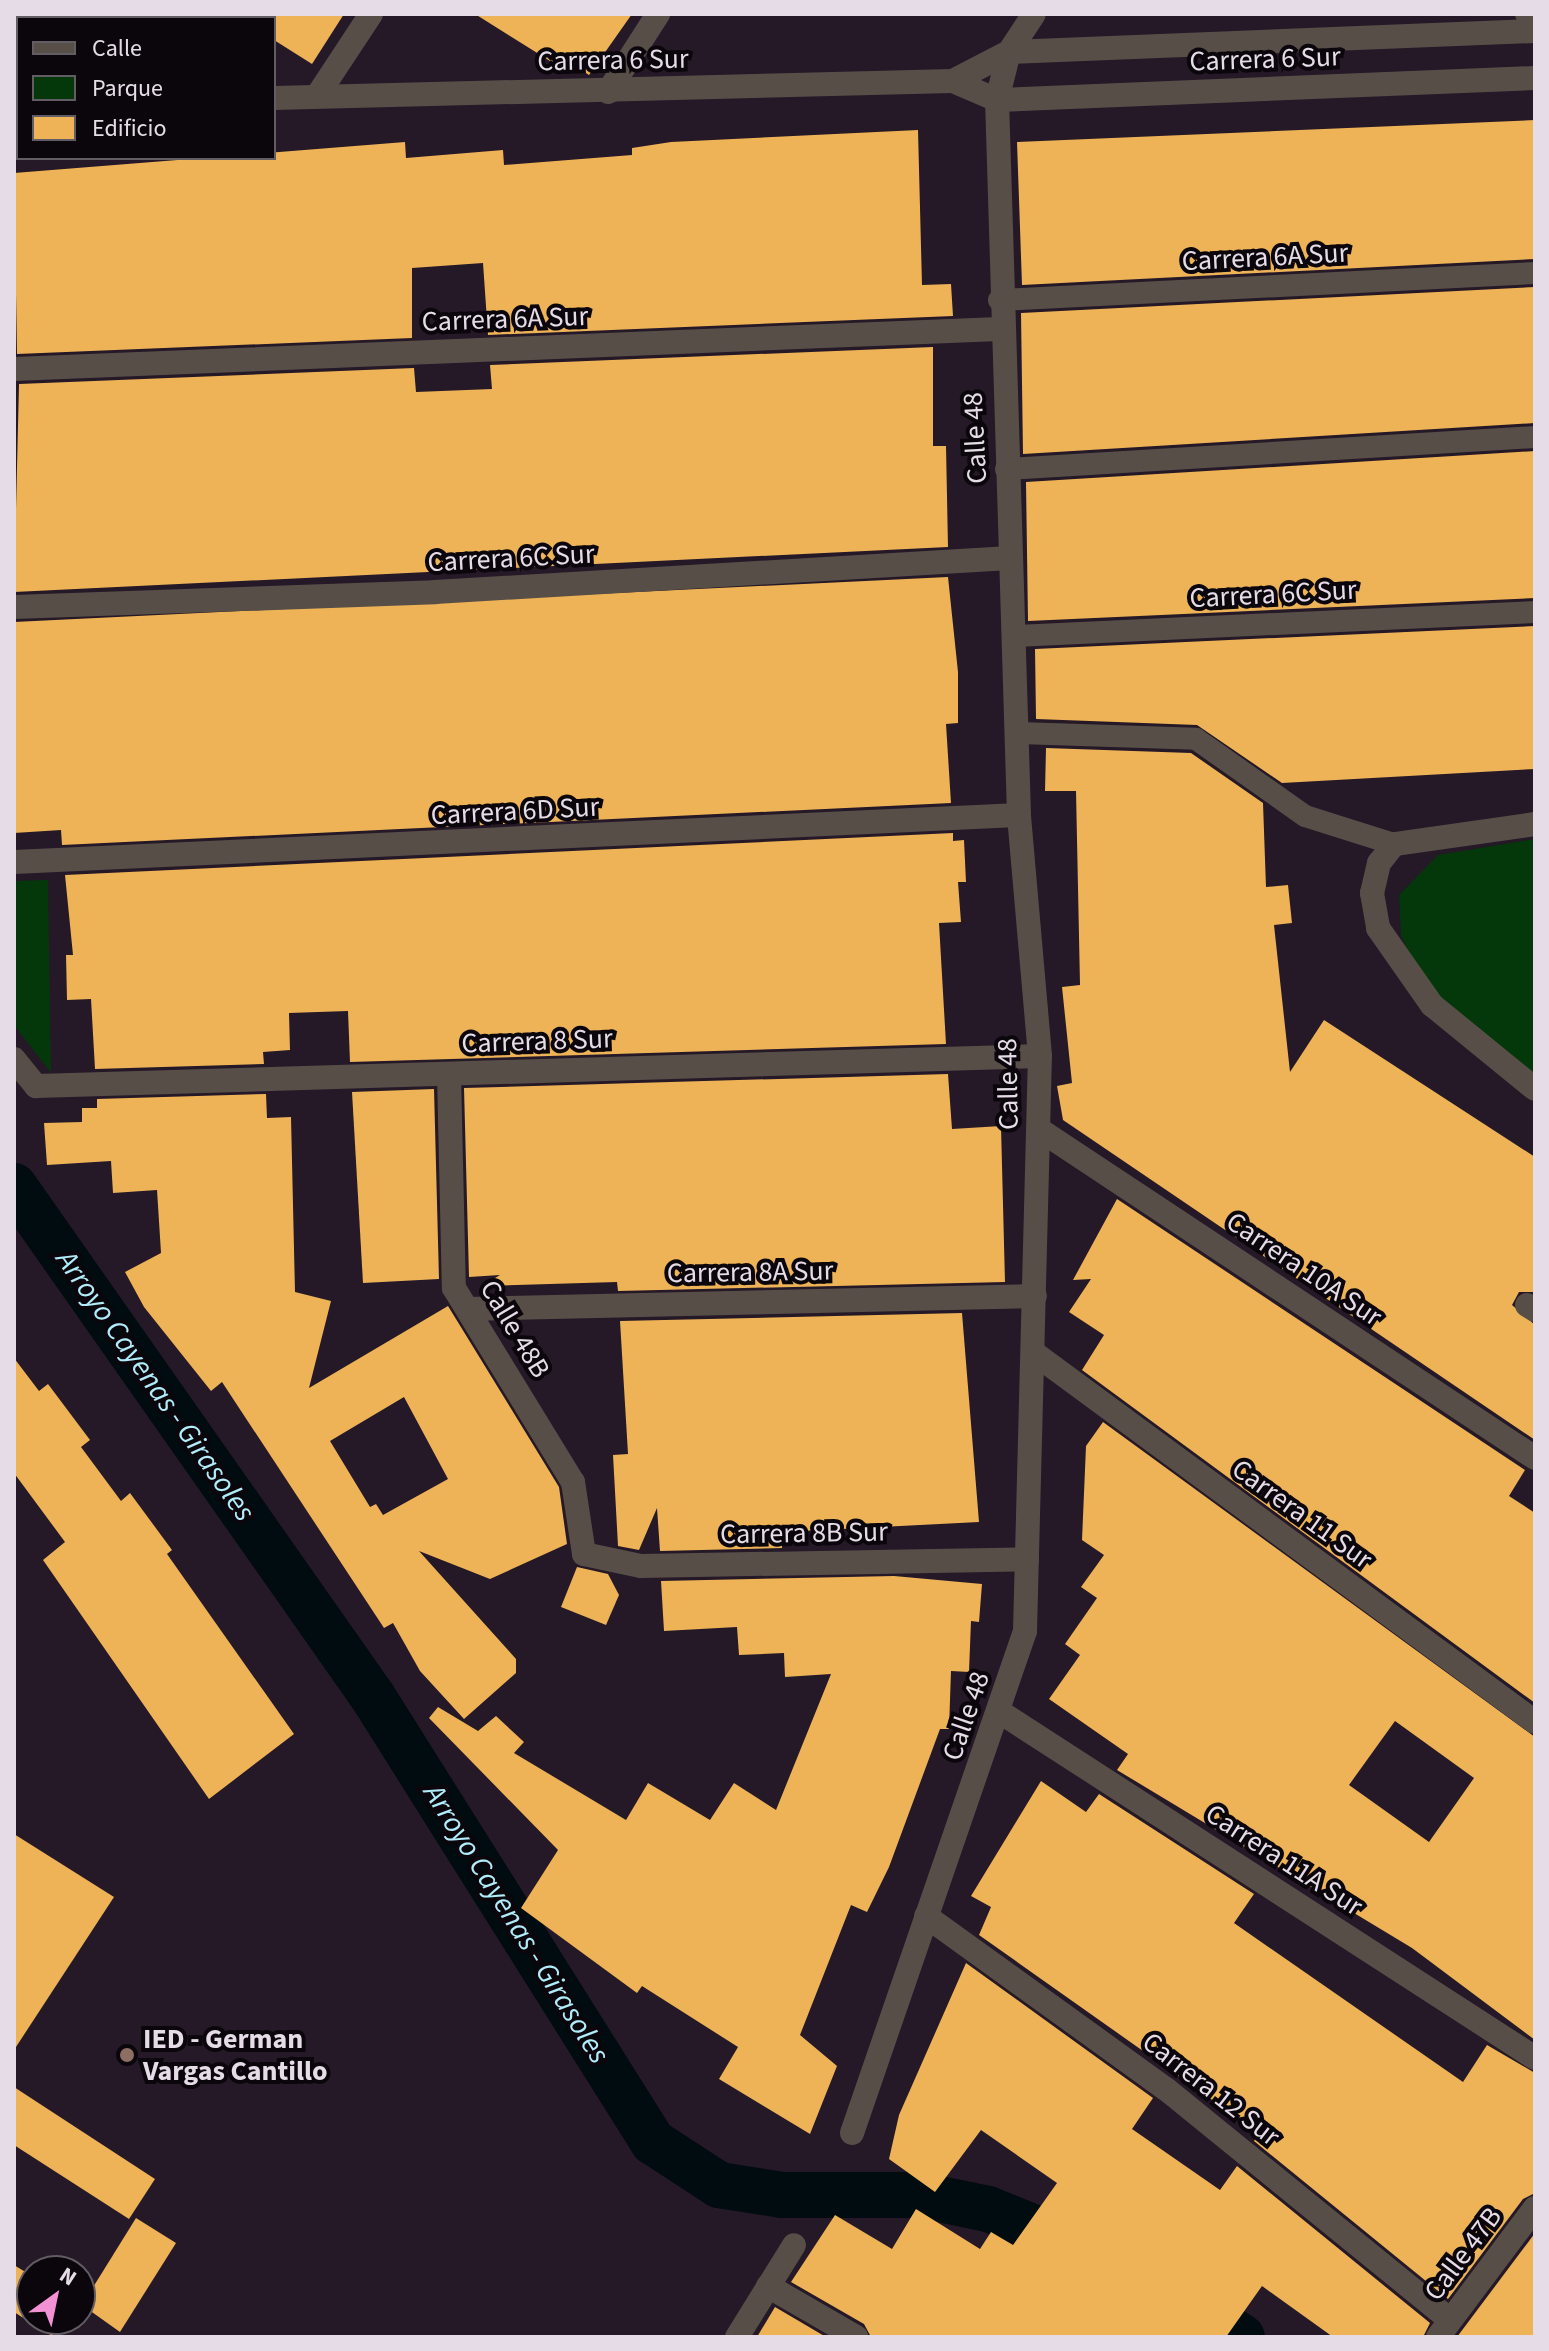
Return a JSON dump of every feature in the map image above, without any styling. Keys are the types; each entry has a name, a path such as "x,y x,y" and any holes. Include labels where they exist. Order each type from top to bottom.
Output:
{"street":[{"path":"317,96 371,14"},
{"path":"608,92 658,14"},
{"name":"Calle 48","path":"852,2133 1000,1712 1025,1631 1040,1056 1019,815 1019,733 999,329 997,100 1009,52 1034,14"},
{"name":"Carrera 6 Sur","path":"953,81 1009,52 1535,31"},
{"name":"Carrera 6 Sur","path":"276,98 953,81 997,100 1535,78"},
{"name":"Carrera 6A Sur","path":"14,369 999,329"},
{"name":"Carrera 6C Sur","path":"14,607 435,592 1010,558"},
{"name":"Carrera 6D Sur","path":"14,862 1019,815"},
{"path":"1535,824 1394,844 1379,863 1372,893 1378,928 1432,1005 1535,1089"},
{"name":"Carrera 8 Sur","path":"14,1059 36,1086 1040,1056"},
{"name":"Calle 48B","path":"449,1074 454,1288 573,1482 584,1554"},
{"name":"Carrera 10A Sur","path":"1040,1130 1535,1458"},
{"name":"Carrera 8A Sur","path":"468,1309 1035,1296"},
{"name":"Carrera 11 Sur","path":"1034,1353 1535,1722"},
{"name":"Carrera 8B Sur","path":"584,1554 641,1566 1027,1559"},
{"name":"Carrera 11A Sur","path":"1000,1712 1535,2058"},
{"name":"Carrera 12 Sur","path":"926,1916 1166,2089 1444,2329"},
{"name":"Calle 47B","path":"1444,2329 1535,2208"},
{"path":"737,2337 794,2245"},
{"path":"768,2286 856,2337"}],"lane":[{"path":"1526,14 1535,20"},
{"name":"Carrera 6A Sur","path":"999,300 1535,273"},
{"path":"1006,469 1535,437"},
{"name":"Carrera 6C Sur","path":"1014,636 1535,612"},
{"path":"1019,733 1196,739 1305,816 1394,844"}],"green space":[{"path":"1535,839 1535,1079 1428,997 1401,935 1399,895 1438,855"},
{"path":"48,880 51,1073 14,1025 14,881"}],"building":[{"path":"344,14 312,64 276,41 274,16"},
{"path":"475,14 632,14 589,75 563,58 558,66"},
{"path":"1535,120 1535,259 1022,285 1017,142"},
{"path":"918,130 922,285 951,284 953,316 488,335 483,263 412,268 412,338 17,354 14,173 178,160 276,160 276,152 405,142 406,158 503,150 504,165 632,155 632,148 671,142"},
{"path":"1535,287 1535,423 1023,454 1021,313"},
{"path":"933,347 933,446 946,446 948,547 14,592 19,384 414,368 416,392 492,389 490,365"},
{"path":"1535,451 1535,598 1028,621 1026,482"},
{"path":"948,577 958,672 958,723 946,724 951,803 62,845 61,830 14,833 14,622"},
{"path":"1535,626 1535,769 1282,783 1197,725 1036,719 1035,649"},
{"path":"1046,748 1191,753 1263,803 1266,887 1288,885 1292,923 1274,925 1290,1072 1324,1020 1535,1157 1535,1292 1519,1292 1512,1305 1535,1325 1535,1440 1063,1120 1057,1086 1072,1083 1062,987 1080,985 1076,791 1045,791"},
{"path":"953,833 953,841 964,840 966,882 958,882 961,922 939,923 946,1044 350,1062 348,1011 289,1013 290,1050 263,1052 264,1064 95,1069 91,999 67,1000 66,955 73,955 65,875"},
{"path":"948,1074 952,1129 1001,1126 1005,1282 618,1291 617,1282 482,1286 500,1275 469,1277 464,1088"},
{"path":"434,1089 439,1279 363,1283 352,1092"},
{"path":"266,1094 267,1118 291,1117 295,1292 331,1301 309,1388 448,1306 559,1487 567,1544 490,1579 419,1551 516,1659 516,1673 464,1719 420,1671 393,1623 384,1628 222,1382 211,1391 144,1307 125,1272 161,1253 157,1190 113,1193 111,1161 47,1165 44,1123 82,1122 82,1108 97,1108 97,1099","holes":["404,1397 448,1479 383,1515 376,1504 370,1507 330,1441"]},
{"path":"1117,1199 1525,1470 1509,1496 1535,1513 1535,1703 1082,1370 1104,1335 1069,1312 1091,1279 1073,1280"},
{"path":"962,1313 979,1522 782,1532 782,1548 660,1551 657,1508 639,1550 618,1546 613,1455 628,1454 620,1321"},
{"path":"14,1358 39,1391 48,1384 90,1440 81,1447 121,1501 130,1493 172,1550 167,1554 294,1734 209,1799 43,1560 65,1542 14,1473"},
{"path":"1103,1422 1535,1737 1535,2040 1412,1948 1117,1770 1128,1754 1049,1699 1080,1655 1065,1644 1097,1598 1081,1587 1104,1555 1082,1540 1086,1446","holes":["1395,1721 1474,1778 1429,1842 1349,1785"]},
{"path":"577,1567 608,1574 619,1595 606,1625 561,1607"},
{"path":"894,1576 982,1584 979,1622 971,1621 969,1672 951,1671 949,1729 940,1729 889,1867 867,1912 851,1905 800,2035 837,2066 810,2134 719,2079 738,2047 642,1986 637,1993 521,1908 558,1850 429,1718 438,1707 478,1731 496,1716 524,1742 514,1753 626,1820 648,1783 710,1820 734,1783 776,1810 831,1674 785,1677 784,1653 739,1655 737,1627 664,1631 661,1581"},
{"path":"1041,1781 1086,1812 1099,1794 1254,1894 1234,1923 1463,2082 1487,2045 1535,2073 1535,2193 1523,2199 1448,2299 1254,2141 1259,2133 979,1935 991,1907 971,1896"},
{"path":"14,1834 114,1897 14,2050"},
{"path":"966,1963 1153,2098 1132,2129 1220,2190 1237,2166 1430,2323 1423,2337 1333,2337 1262,2286 1226,2337 871,2337 864,2324 791,2282 835,2215 892,2249 916,2209 980,2249 991,2232 1013,2245 1057,2183 981,2130 935,2192 889,2159 899,2115"},
{"path":"14,2087 155,2179 129,2219 14,2145"},
{"path":"136,2218 176,2243 120,2332 96,2315 96,2282"},
{"path":"1535,2233 1535,2337 1457,2337"},
{"path":"14,2265 16,2313 14,2312"},
{"path":"775,2307 826,2337 757,2337"}],"waterway":[{"name":"Arroyo Cayenas - Girasoles","path":"14,1186 373,1697 653,2142 719,2185 782,2195 920,2195 988,2209 1084,2248"},
{"name":"Arroyo Cayenas - Girasoles","path":"1179,2296 1242,2337"}],"place":[{"name":"IED - German Vargas Cantillo","path":"127,2055"}]}
